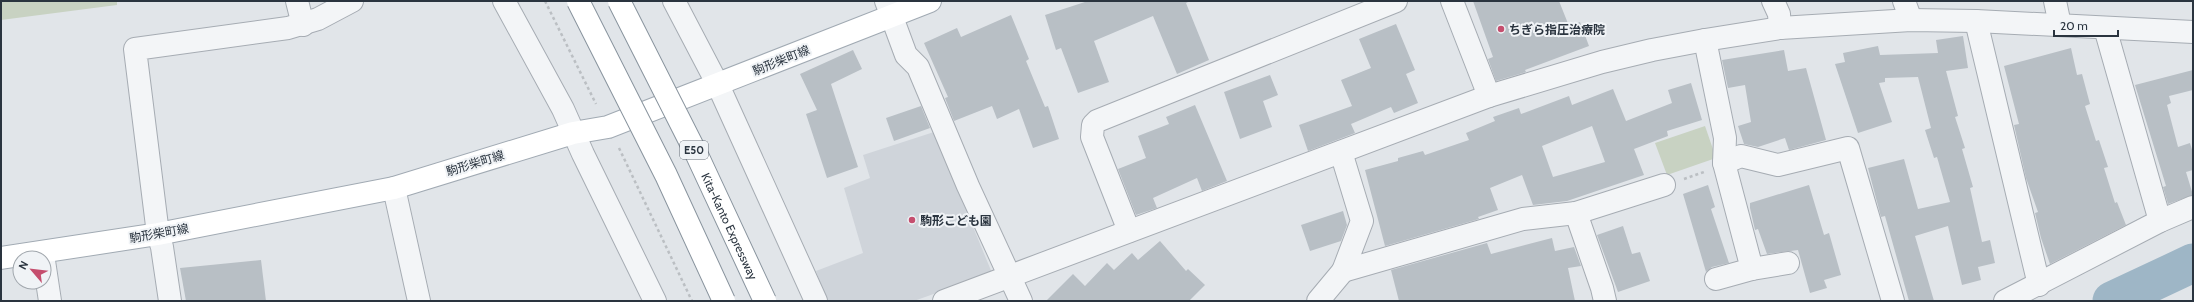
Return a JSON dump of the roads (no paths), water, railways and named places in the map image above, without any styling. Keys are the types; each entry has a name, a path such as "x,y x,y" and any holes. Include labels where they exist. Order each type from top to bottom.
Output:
{"main road":[{"path":"578,1 666,175 724,301"},
{"name":"Kita-Kanto Expressway","path":"619,1 697,155 765,301"},
{"name":"駒形柴町線","path":"52,255 394,188 573,133 608,127 718,85 889,9 930,1"},
{"name":"駒形柴町線","path":"1,258 12,258"}],"street":[{"path":"297,1 303,25"},
{"path":"170,301 162,247 158,234 135,48 303,25 335,12 352,1"},
{"path":"504,1 563,109 573,133 655,301"},
{"path":"674,1 718,85 816,301"},
{"path":"1129,231 1092,137 1092,125 1096,121 1396,1"},
{"path":"1452,1 1489,96"},
{"path":"1774,1 1779,14 1780,28"},
{"path":"2055,1 2060,25"},
{"path":"889,9 906,55 918,67 1008,277 1021,301"},
{"path":"944,301 1489,96 1602,62 1705,40 1908,10 1976,21 2193,32"},
{"path":"1976,21 2039,285"},
{"path":"2105,28 2160,221"},
{"path":"1705,40 1725,138 1724,163 1752,269"},
{"path":"1724,163 1741,156 1778,165 1848,148 1893,301"},
{"path":"1318,301 1343,270 1362,221 1341,152"},
{"path":"1343,270 1524,219 1576,213 1664,185"},
{"path":"394,188 419,301"},
{"path":"2005,301 2039,285 2160,221 2193,208"},
{"path":"1576,213 1602,288 1605,301"},
{"path":"1716,280 1752,269 1788,263"},
{"path":"48,290 50,301"}],"waterway":[{"path":"2112,301 2193,263"}],"place":[{"name":"ちぎら指圧治療院","path":"1501,29"},
{"name":"駒形こども園","path":"912,220"}]}
